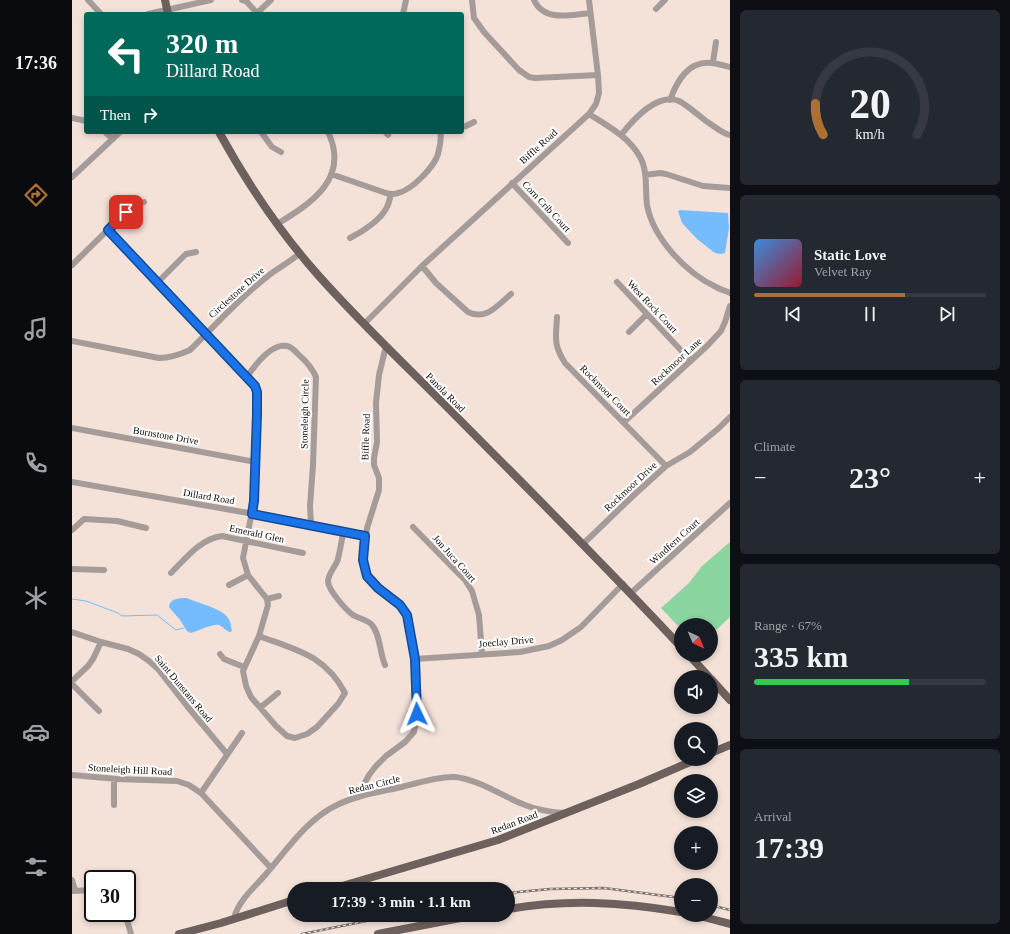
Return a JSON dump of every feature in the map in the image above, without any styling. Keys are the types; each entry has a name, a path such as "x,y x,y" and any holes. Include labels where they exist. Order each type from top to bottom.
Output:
{"main road":[{"path":"165,0 168,12"},
{"name":"Panola Road","path":"220,134 252,188 277,224 318,274 364,324 623,584 674,639"},
{"path":"695,662 702,670"},
{"path":"718,687 730,700"},
{"path":"726,747 730,741"},
{"name":"Redan Road","path":"356,882 498,840 641,784 681,766"},
{"path":"179,934 221,923 287,902"},
{"path":"515,908 536,904 585,902 621,903 674,911"},
{"path":"718,921 730,924"},
{"path":"378,934 440,922"}],"street":[{"path":"88,0 99,12"},
{"path":"168,12 211,0"},
{"path":"242,0 246,2 255,12"},
{"path":"257,12 271,0"},
{"path":"403,12 406,0"},
{"path":"472,0 474,18 484,32 519,70 529,77 535,78 598,74"},
{"path":"534,0 540,9 550,15 556,16 590,13"},
{"name":"Biffle Road","path":"364,324 422,266 589,114 596,104 599,93 598,74 589,0"},
{"path":"656,9 665,0"},
{"path":"713,62 716,42"},
{"path":"670,100 676,85 684,74 696,64 713,62 730,67"},
{"path":"621,135 633,120 647,108 658,102 670,100 679,101 720,131 730,135"},
{"path":"589,114 621,135 632,145 640,157 644,168 648,206 657,232 664,243 682,263 692,271 716,288 730,293"},
{"path":"72,118 84,121"},
{"path":"464,126 474,122"},
{"path":"107,134 113,139"},
{"path":"72,178 118,134"},
{"path":"262,134 272,147 281,152"},
{"path":"277,224 310,202 324,188 332,174 336,154 329,134"},
{"path":"332,174 391,194 398,194 405,191 430,168 438,156 441,134"},
{"path":"645,175 660,173 703,186 730,188"},
{"name":"Corn Crib Court","path":"512,183 568,243"},
{"path":"350,238 362,232 384,212 388,206 391,194"},
{"path":"72,265 134,205 144,202"},
{"path":"108,230 255,386 257,392 254,501 243,558 248,575 267,599 268,605 259,636 243,671 246,686 251,697 276,726 287,736 295,738 307,734 330,714 345,693 339,681 323,664 310,655 259,636"},
{"path":"158,282 186,254 196,252"},
{"name":"Circlestone Drive","path":"72,341 159,358 169,358 190,350 236,304 268,276 294,259 300,253"},
{"path":"422,266 442,288 468,312 474,315 478,316 488,313 511,294"},
{"name":"West Rock Court","path":"617,282 691,361"},
{"name":"Rockmoor Lane","path":"624,422 691,361 721,331 730,306"},
{"path":"629,332 647,314"},
{"name":"Rockmoor Court","path":"557,317 556,345 558,352 565,363 666,466"},
{"name":"Stoneleigh Circle","path":"247,377 265,355 276,346 292,347 314,371 316,377 310,506 311,524"},
{"name":"Biffle Road","path":"360,797 363,786 376,766 386,756 405,742 414,732 417,714 415,659 407,615 400,605 378,588 367,576 363,560 368,521 379,490 379,478 374,465 377,442 376,403 379,375 386,346"},
{"name":"Rockmoor Drive","path":"583,544 666,466 690,452 730,417"},
{"name":"Burnstone Drive","path":"72,428 256,462"},
{"name":"Dillard Road","path":"72,482 311,524 365,536"},
{"name":"Windfern Court","path":"631,593 730,503"},
{"path":"72,530 84,519 117,520 146,528"},
{"name":"Jon Juca Court","path":"413,527 460,575 472,591 478,615 482,654"},
{"path":"343,532 338,560 328,582 332,592 353,614 367,621 373,626 385,665"},
{"name":"Emerald Glen","path":"171,573 193,551 210,539 222,536 303,553"},
{"path":"72,569 104,570"},
{"path":"229,585 248,575"},
{"name":"Joeclay Drive","path":"415,659 536,649 548,646 562,640 580,627 623,584"},
{"path":"267,599 279,596"},
{"name":"Saint Dunstans Road","path":"72,632 128,649 149,661 227,754"},
{"path":"98,712 72,682 88,666 101,642"},
{"path":"220,654 224,659 244,667"},
{"path":"261,707 278,693"},
{"path":"201,793 242,733"},
{"name":"Stoneleigh Hill Road","path":"72,775 114,779 177,781 189,785 201,793 271,868"},
{"name":"Redan Circle","path":"234,918 240,903 313,821 337,805 360,797 442,778 454,777 475,782 527,806 564,813"},
{"path":"114,779 114,805"},
{"path":"72,880 74,891 84,890"},
{"path":"128,922 131,934"}],"green space":[{"path":"730,542 730,617 718,628 718,618 674,618 674,622 661,608 689,583 702,566"}],"water":[{"path":"678,211 728,213 729,228 725,253 715,253 697,239 682,223"},
{"path":"178,598 187,598 221,612 230,621 232,631 230,632 219,625 214,625 191,633 187,631 169,607 173,600"}],"waterway":[{"path":"72,599 86,601 118,613 122,616 157,615 176,630 184,628"}],"railway":[{"path":"515,892 550,889 604,888 674,897"},
{"path":"718,907 730,910"},
{"path":"302,934 361,922"}],"route":[{"path":"126,212 108,230 255,386 257,392 256,462 252,514 311,524 365,536 363,560 367,576 378,588 400,605 407,615 415,659 417,714"}]}
